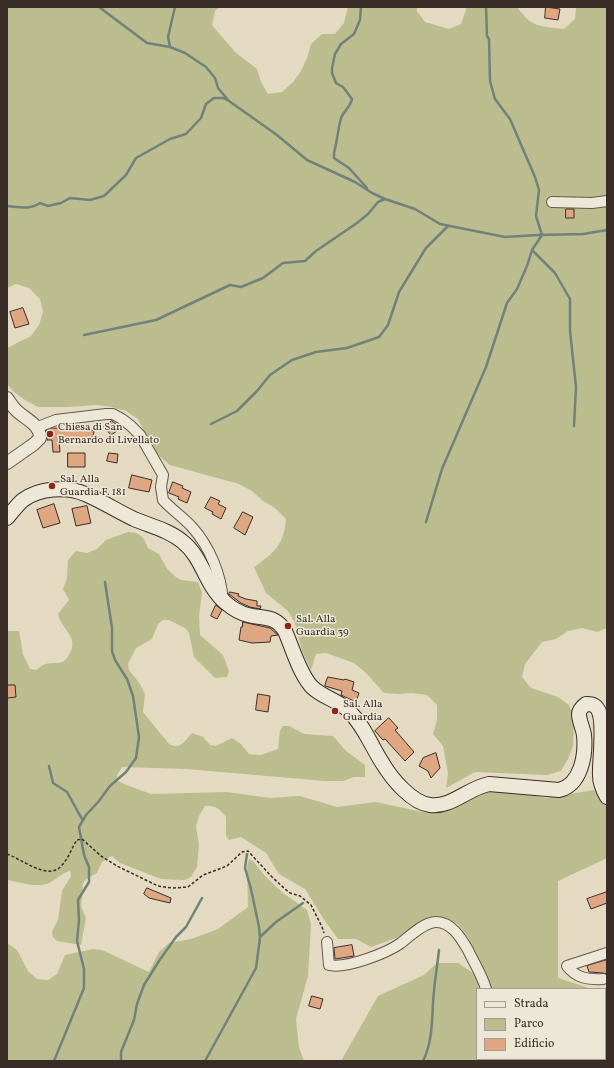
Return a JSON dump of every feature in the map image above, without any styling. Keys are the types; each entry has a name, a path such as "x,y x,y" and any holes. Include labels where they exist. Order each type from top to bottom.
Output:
{"main road":[{"path":"7,518 23,500 33,495 57,490 83,493 135,519 173,535 184,542 192,550 215,591 223,600 238,612 268,618 280,624 285,631 304,677 320,694 348,710 367,734 383,765 396,782 415,800 428,805 444,805 468,791 489,784 559,790 565,788 572,783 577,776 581,765 584,734 579,715 580,711 586,704 596,707 600,714 600,778 603,792 607,797"}],"street":[{"path":"552,202 592,203 607,201"},
{"path":"7,398 15,410 38,427 40,432 40,438 34,444 7,463"},
{"path":"38,427 56,420 106,414 112,414 131,426 140,435 163,474 161,487 163,500 200,536 221,585 223,600"},
{"path":"327,942 329,965 335,966 357,962 379,954 399,944 433,922 441,923 458,934 477,968 486,988"},
{"path":"603,979 586,979 580,977 567,966 607,953"}],"path":[{"path":"7,854 16,857 39,870 54,870 63,865 77,840 82,839 101,856 117,866 158,886 178,889 188,887 203,875 227,866 242,852 248,851 272,877 290,893 300,896 311,905 322,927 327,942"}],"green space":[{"path":"7,7 220,7 215,11 212,25 235,52 257,69 261,82 268,94 282,92 293,82 301,71 311,44 322,34 335,34 344,23 348,7 417,7 417,11 425,22 449,29 461,24 466,7 517,7 527,19 537,25 564,29 575,19 576,7 607,7 607,628 597,632 582,628 568,631 556,639 542,642 525,664 522,677 531,688 558,697 569,705 574,718 573,746 561,771 547,775 475,772 446,788 448,774 443,746 433,734 437,720 437,705 427,695 412,693 384,693 365,672 354,663 326,653 316,654 311,670 302,651 295,623 288,611 266,593 254,567 277,548 283,536 286,519 275,508 263,501 252,491 239,484 170,465 159,456 151,445 138,419 126,411 97,405 38,407 14,392 7,384 7,348 31,336 39,325 43,312 40,299 29,288 16,284 7,288"},
{"path":"128,532 139,534 145,541 148,548 159,554 167,569 176,577 181,580 198,582 202,593 199,616 200,635 223,655 229,671 227,677 215,678 194,657 189,633 185,628 169,620 163,620 158,624 152,639 136,648 128,664 129,670 140,684 145,694 143,712 169,744 176,746 182,744 192,733 203,737 210,745 216,746 232,738 241,744 249,754 261,755 278,749 280,731 283,726 289,726 304,734 333,736 345,750 365,765 365,777 354,777 343,781 325,781 186,769 122,767 117,775 118,781 151,794 227,792 270,798 300,796 337,807 376,802 427,813 449,811 490,790 507,790 546,798 594,790 607,804 607,858 558,881 558,978 589,988 487,988 469,939 458,924 442,917 429,917 399,937 371,947 356,939 338,939 305,889 279,874 266,853 241,837 229,840 226,836 226,817 217,808 212,806 205,806 199,816 196,827 199,844 197,867 191,877 185,880 161,879 120,863 112,856 102,862 97,873 86,879 83,884 81,906 86,918 81,945 57,941 53,937 52,931 58,920 62,891 71,876 70,871 62,874 51,882 41,885 7,880 7,631 19,631 23,654 30,669 36,670 45,664 60,663 65,661 70,653 72,642 71,637 59,619 58,614 69,600 63,589 67,578 68,560 76,551 87,553 97,549 106,540"},
{"path":"249,859 253,861 265,876 283,893 307,910 311,924 308,976 296,1019 299,1047 304,1061 7,1061 7,943 17,950 28,971 37,979 48,980 57,974 65,955 93,949 102,950 149,972 159,952 169,943 191,939 218,929 248,907 247,867"},
{"path":"437,963 458,963 473,973 480,980 483,988 476,988 476,1060 518,1061 341,1061 378,996 424,975"},
{"path":"606,994 607,994 606,1053"}],"building":[{"path":"546,7 560,9 558,20 545,18"},
{"path":"566,209 574,209 574,218 566,218"},
{"path":"23,308 29,324 15,328 10,312"},
{"path":"112,421 117,425 114,428 117,431 111,435 104,427"},
{"path":"53,428 94,430 93,440 59,438 60,452 53,452 52,440 47,440 46,431"},
{"path":"68,453 85,453 85,467 68,467"},
{"path":"109,453 118,454 117,463 107,461"},
{"path":"132,475 152,480 149,492 129,488"},
{"path":"173,482 183,486 182,488 191,492 187,503 178,499 179,497 169,493"},
{"path":"211,497 220,501 218,504 226,508 221,519 212,514 213,512 205,508"},
{"path":"54,504 60,523 43,528 37,510"},
{"path":"87,506 91,523 76,526 72,509"},
{"path":"243,512 253,517 245,535 234,528"},
{"path":"230,592 239,594 238,596 246,599 257,601 257,606 261,606 260,609 241,603 229,594"},
{"path":"216,605 222,610 217,619 211,616"},
{"path":"243,622 270,628 278,635 271,636 270,642 252,643 239,640"},
{"path":"328,677 345,679 354,682 352,690 359,693 356,702 341,695 342,691 325,686"},
{"path":"7,685 15,685 16,697 8,698"},
{"path":"258,694 270,696 268,712 256,710"},
{"path":"389,718 398,728 395,730 414,752 405,761 385,739 383,740 375,731"},
{"path":"436,753 440,768 431,778 428,771 419,766 423,758"},
{"path":"147,888 171,898 170,903 149,898 144,894"},
{"path":"607,892 607,903 591,909 587,899"},
{"path":"352,945 354,956 335,959 334,948"},
{"path":"607,960 607,974 589,972 587,966"},
{"path":"312,996 323,999 320,1009 309,1006"}],"waterway":[{"path":"99,7 147,43 170,47 185,53 206,67 215,78 218,88 229,101 277,135 307,160 355,182 385,199 415,209 440,224 505,237 583,234 607,230"},
{"path":"170,47 168,37 175,7"},
{"path":"361,7 360,20 354,34 341,44 335,54 332,68 332,73 336,83 343,87 352,99 341,118 334,158 349,168 367,188"},
{"path":"426,522 442,469 486,367 507,303 517,289 532,250 542,235 536,216 539,190 535,177 510,119 495,99 490,81 489,39 487,36 486,7"},
{"path":"7,206 32,207 40,203 48,206 61,203 70,198 90,200 104,196 126,175 136,158 170,139 186,134 201,118 206,104 214,98 223,98 227,100"},
{"path":"84,335 156,320 230,285 241,287 263,278 283,263 305,261 316,251 357,223 368,214 378,202 385,199"},
{"path":"211,424 237,411 257,391 270,375 292,360 316,352 347,348 379,337 388,325 399,292 426,248 448,226"},
{"path":"532,250 555,273 570,299 570,331 576,387 574,426"},
{"path":"54,1061 84,988 84,969 77,941 79,920 78,900 89,882 89,867 84,855 79,827 86,815 110,786 126,772 136,758 139,737 133,696 127,679 115,660 112,651 112,628 105,582"},
{"path":"49,766 53,783 67,792 82,819"},
{"path":"205,1061 256,968 260,938 251,889 245,868 247,854"},
{"path":"121,1061 121,1052 134,1020 137,1004 144,985 176,937 186,927 202,898"},
{"path":"260,937 276,922 303,903"},
{"path":"423,1061 431,1033 439,950"}],"place":[{"name":"Chiesa di San Bernardo di Livellato","path":"50,434"},
{"name":"Sal. Alla Guardia F. 181","path":"52,486"},
{"name":"Sal. Alla Guardia 39","path":"288,626"},
{"name":"Sal. Alla Guardia","path":"335,711"}]}
